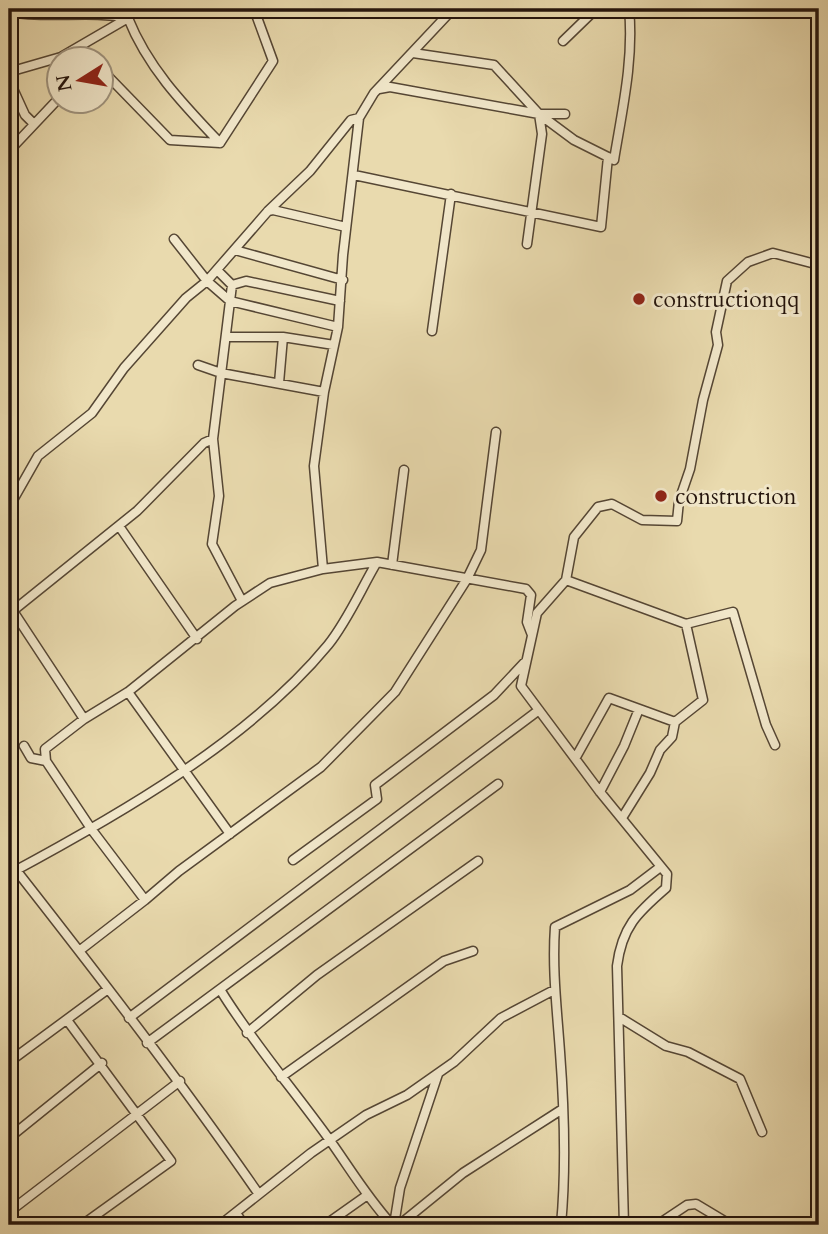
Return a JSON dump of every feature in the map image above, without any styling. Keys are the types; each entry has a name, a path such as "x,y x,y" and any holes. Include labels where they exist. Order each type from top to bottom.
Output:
{"street":[{"path":"220,143 273,61 254,9"},
{"path":"323,569 314,466 324,392 338,327 359,118 374,93 453,9"},
{"path":"563,41 596,9"},
{"path":"413,53 494,65 539,114 573,140 614,160 625,94 631,26 629,9"},
{"path":"9,12 45,17 105,13 128,18"},
{"path":"128,18 138,44 166,86 220,143"},
{"path":"9,72 61,57 128,18"},
{"path":"9,80 25,115 33,123"},
{"path":"116,84 170,140 220,143"},
{"path":"374,93 383,86 539,114 565,114"},
{"path":"9,151 46,110"},
{"path":"527,244 542,134 539,114"},
{"path":"9,507 38,456 92,413 124,368 186,298 207,281 268,211 310,171 351,120 359,118"},
{"path":"354,175 601,227 608,157"},
{"path":"432,331 451,194"},
{"path":"268,211 346,227"},
{"path":"174,239 207,281 230,302 338,327"},
{"path":"235,250 343,280"},
{"path":"731,1225 696,1204 687,1205 660,1223 626,1225 617,966 620,939 640,911 666,888 667,874 659,868 600,792 521,685 542,604 566,580 574,537 598,507 612,504 635,521 677,522 679,501 690,469 703,400 718,345 716,332 727,281 748,262 773,253 819,265"},
{"path":"217,270 232,285"},
{"path":"232,285 246,281 340,301"},
{"path":"232,285 228,337 213,439 219,496 212,544 242,601"},
{"path":"228,337 283,337 334,345"},
{"path":"279,383 283,337"},
{"path":"198,365 221,373 324,392"},
{"path":"79,951 321,767 396,692 467,579 481,550 496,432"},
{"path":"84,719 11,612 119,526 158,492 204,443 213,439"},
{"path":"392,565 404,470"},
{"path":"119,526 197,639"},
{"path":"258,1193 180,1080 147,1043 79,951 11,872 92,830 248,723 311,663 340,626 377,562"},
{"path":"145,900 92,830 46,761 45,749 84,719 128,692 242,601 270,583 323,569 377,562 529,591 527,622 532,635"},
{"path":"566,580 686,624 734,613 763,715 775,745"},
{"path":"621,818 650,773 660,750 672,737 675,722 703,700 686,624"},
{"path":"293,860 377,799 375,785 494,695 526,661"},
{"path":"128,692 230,834"},
{"path":"576,757 609,698 675,722"},
{"path":"600,792 624,746 639,709"},
{"path":"129,1018 539,710"},
{"path":"24,746 31,758 46,761"},
{"path":"147,1043 498,784"},
{"path":"247,1033 317,975 478,861"},
{"path":"561,1225 564,1196 560,1054 554,990 555,927 630,890 659,868"},
{"path":"281,1077 444,961 473,951"},
{"path":"9,1062 108,989"},
{"path":"219,1225 330,1140 438,1074 501,1018 554,990"},
{"path":"221,991 247,1033 330,1140 366,1196 395,1225"},
{"path":"619,1017 666,1046 688,1052 740,1079 762,1132"},
{"path":"67,1020 102,1063 171,1161 82,1225"},
{"path":"9,1138 102,1063"},
{"path":"395,1225 400,1188 438,1074"},
{"path":"16,1225 9,1213 180,1080"},
{"path":"395,1225 463,1173 561,1110"},
{"path":"326,1225 366,1196"},
{"path":"236,1213 244,1225"}],"place":[{"name":"constructionqq","path":"639,299"},
{"name":"construction","path":"661,496"}]}
